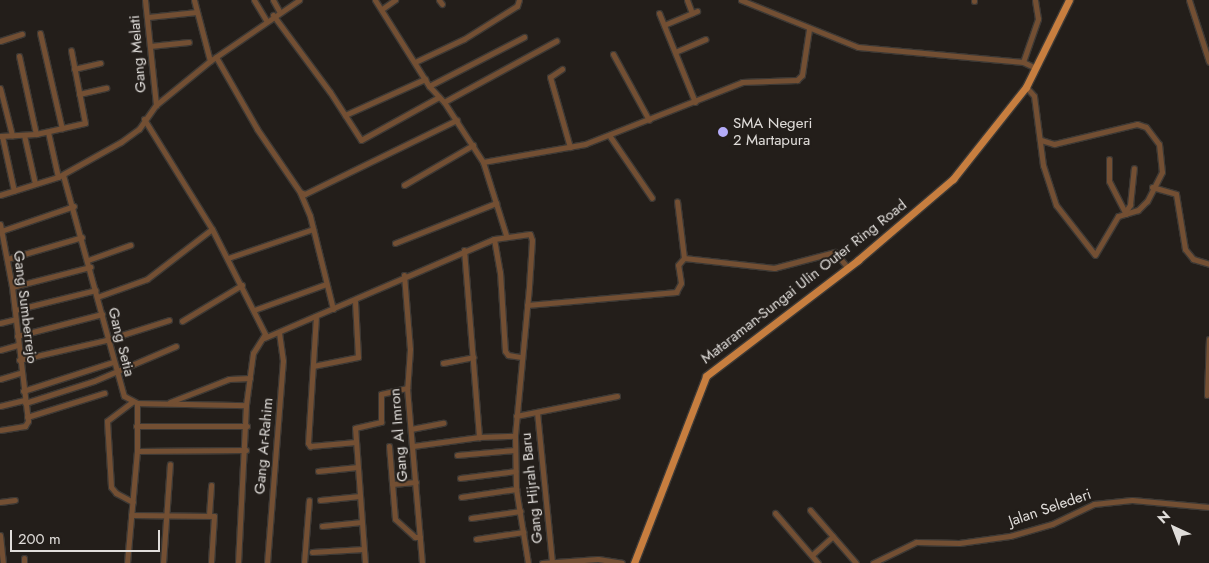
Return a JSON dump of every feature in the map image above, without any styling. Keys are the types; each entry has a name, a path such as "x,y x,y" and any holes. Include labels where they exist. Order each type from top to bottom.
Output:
{"main road":[{"name":"Mataraman-Sungai Ulin Outer Ring Road","path":"634,563 706,376 848,268 953,180 1026,87 1070,0"}],"street":[{"name":"Gang Melati","path":"146,0 156,106"},
{"path":"194,0 210,60"},
{"path":"254,0 266,20"},
{"path":"273,0 279,11"},
{"path":"0,195 61,176 130,136 156,106 210,60 273,15 299,0"},
{"path":"376,0 429,86 444,102 483,162 506,235"},
{"path":"382,9 395,0"},
{"path":"415,62 464,39 517,6 519,0"},
{"path":"664,25 695,12 687,0"},
{"path":"741,0 809,29 866,48 1023,62 1036,68"},
{"path":"1023,62 1038,19 1035,0"},
{"path":"1189,0 1209,62"},
{"path":"148,17 197,12"},
{"path":"659,13 695,102"},
{"path":"273,15 363,141 439,97"},
{"path":"483,162 570,147 609,135 742,82 800,79 809,29"},
{"path":"40,33 62,129"},
{"path":"0,41 22,34"},
{"path":"429,86 524,37"},
{"path":"674,52 705,39"},
{"path":"150,46 189,42"},
{"path":"444,102 556,42"},
{"path":"14,191 1,136 36,134 85,123 71,50"},
{"path":"613,54 649,120"},
{"path":"19,56 36,134"},
{"path":"216,57 257,129 300,192 313,229 333,309"},
{"path":"74,69 100,63"},
{"path":"562,69 550,77 570,147"},
{"path":"345,115 425,78"},
{"path":"1026,87 1034,96 1043,165 1056,205 1095,255 1114,220 1143,206 1162,172 1162,150 1143,125 1054,144 1041,140"},
{"path":"0,88 12,136"},
{"path":"80,94 106,88"},
{"path":"144,119 228,258 254,310 264,338"},
{"path":"300,192 305,194 456,120"},
{"name":"Gang Setia","path":"48,132 61,176 74,206 120,390 134,402"},
{"path":"24,135 35,184"},
{"path":"609,135 652,198"},
{"path":"404,185 473,145"},
{"path":"1109,159 1109,181 1126,213"},
{"path":"0,162 6,162"},
{"path":"1126,213 1130,205 1134,168"},
{"path":"1152,187 1176,194 1185,249 1193,259 1209,264"},
{"path":"527,305 676,292 681,283 678,265 684,258 677,201"},
{"path":"395,244 496,202"},
{"path":"2,231 74,206"},
{"name":"Gang Sumberrejo","path":"0,224 3,251 7,259 12,287 20,374 28,417"},
{"path":"97,297 144,280 212,229"},
{"path":"228,258 313,229"},
{"path":"238,563 246,450 246,404 254,353 264,338 354,301 404,275 464,250 506,235 527,233 532,237 527,305 520,357 515,450 516,489 521,510 528,563"},
{"path":"7,259 82,237"},
{"path":"494,239 500,272 505,351 508,355 520,357"},
{"path":"88,260 130,245"},
{"path":"464,250 479,437"},
{"path":"684,258 774,268 836,252 848,268"},
{"path":"12,287 90,267"},
{"name":"Gang Al Imron","path":"404,275 410,349 407,388 422,563"},
{"path":"254,310 326,284"},
{"path":"182,320 242,285"},
{"path":"15,310 96,290"},
{"path":"313,366 357,359 354,301"},
{"path":"17,336 102,314"},
{"path":"316,316 308,444 356,442"},
{"path":"0,323 16,319"},
{"path":"19,360 106,340 170,320"},
{"name":"Gang Ar-Rahim","path":"267,563 284,361 279,332"},
{"path":"1207,395 1209,339"},
{"path":"0,350 18,345"},
{"path":"0,406 25,402 94,380 176,346"},
{"path":"443,363 473,356"},
{"path":"23,391 113,362"},
{"path":"0,379 20,374"},
{"path":"166,404 229,379 250,378"},
{"path":"365,563 356,426 381,422 380,394 407,388"},
{"path":"0,430 25,426 28,417 104,393"},
{"path":"516,416 617,396"},
{"path":"133,502 116,493 111,486 107,421 134,402 246,404"},
{"path":"127,563 137,451 134,402"},
{"name":"Gang Hijrah Baru","path":"536,412 552,562"},
{"path":"411,429 443,423"},
{"path":"136,426 247,426"},
{"path":"413,446 479,437 515,436"},
{"path":"389,446 395,519 415,537 420,537"},
{"path":"137,451 246,450"},
{"path":"457,455 515,450"},
{"path":"163,563 168,514 170,464"},
{"path":"318,471 358,468"},
{"path":"460,478 516,471"},
{"path":"392,484 416,482"},
{"path":"209,515 211,485"},
{"path":"461,497 516,489"},
{"path":"320,500 360,496"},
{"path":"0,502 14,500"},
{"path":"304,563 309,500"},
{"name":"Jalan Selederi","path":"876,563 916,542 959,543 1010,536 1052,524 1094,504 1132,500 1209,507"},
{"path":"471,518 521,510"},
{"path":"810,510 856,563"},
{"path":"774,513 818,563"},
{"path":"131,515 209,515 216,518 211,563"},
{"path":"322,526 362,522"},
{"path":"476,539 524,532"},
{"path":"0,535 3,563"},
{"path":"808,563 833,536"},
{"path":"312,552 364,549"},
{"path":"542,563 598,559 622,563"}],"place":[{"name":"SMA Negeri 2 Martapura","path":"723,132"}]}
